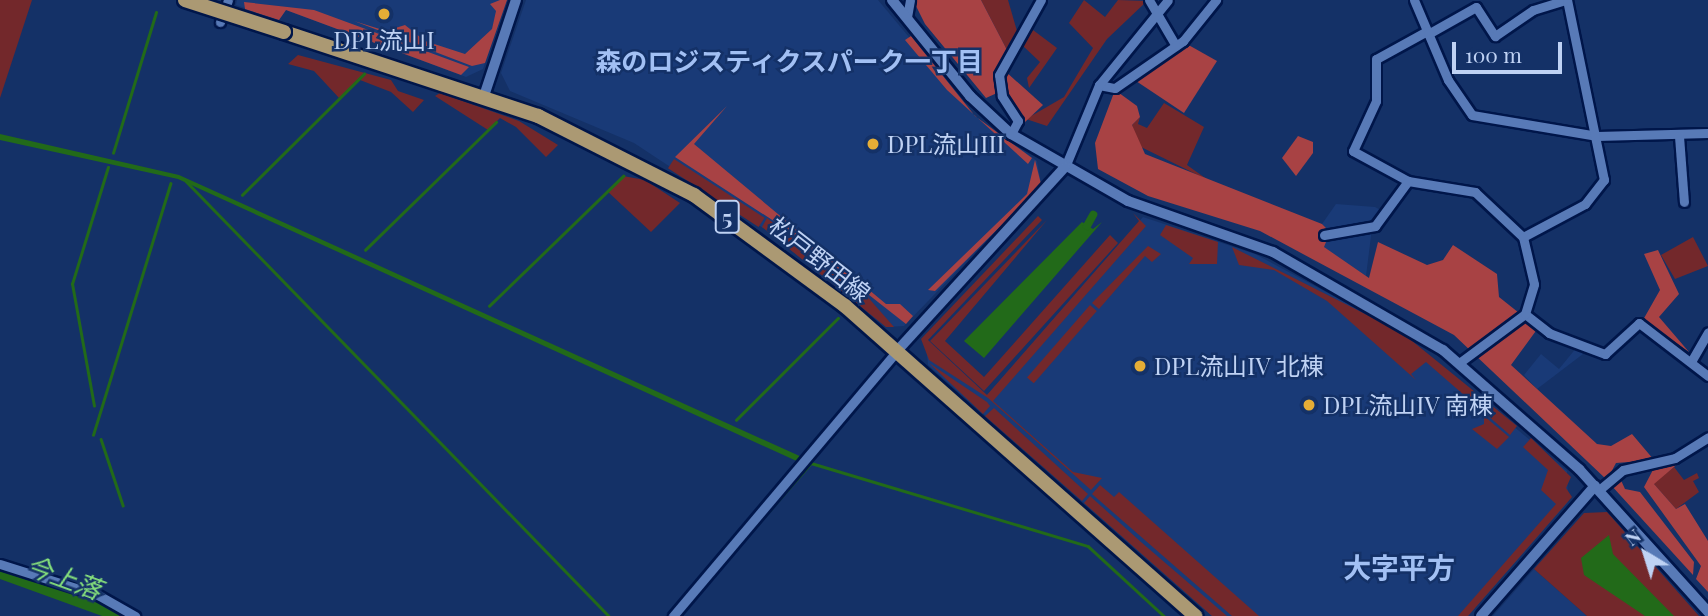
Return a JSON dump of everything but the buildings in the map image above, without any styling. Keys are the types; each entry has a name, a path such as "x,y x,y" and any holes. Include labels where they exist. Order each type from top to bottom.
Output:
{"main road":[{"name":"松戸野田線","path":"186,0 484,96 596,141 694,195 809,277 897,351 1195,616"}],"street":[{"path":"220,22 228,0"},
{"path":"484,96 516,0"},
{"path":"892,0 970,96 1011,134 1128,201 1273,252 1409,326 1459,363 1602,486 1708,612"},
{"path":"907,17 910,0"},
{"path":"1011,134 1018,121 1002,96 999,75 1041,0"},
{"path":"1149,0 1176,46"},
{"path":"673,616 897,351 1065,167 1099,85 1158,16 1168,0"},
{"path":"1099,85 1115,88 1176,46 1216,0"},
{"path":"1414,0 1427,32 1472,115 1597,136 1679,136 1708,133"},
{"path":"1459,363 1471,351 1525,314 1534,284 1523,237 1475,192 1408,181 1353,151 1376,101 1376,59 1476,7 1495,36 1533,10 1567,0 1604,180 1585,204 1523,237"},
{"path":"1679,136 1684,202"},
{"path":"1325,236 1375,226 1408,181"},
{"path":"1525,314 1549,333 1605,354 1639,323 1692,360 1708,376"},
{"path":"1692,360 1708,332"},
{"path":"1481,616 1602,486 1623,470 1689,452 1708,437"},
{"path":"0,564 98,595 135,616"}],"shaded area":[{"path":"0,0 32,0 0,98"},
{"path":"237,0 507,0 483,69 466,77 286,10 279,20 236,5"},
{"path":"507,0 485,63 472,66 354,21 386,31 405,25 425,41 465,54 492,29 496,11 490,4"},
{"path":"526,0 878,0 975,116 1037,161 1041,184 904,326 886,327 766,230 634,143 510,91 501,73"},
{"path":"913,0 981,0 1008,52 996,72 997,93 986,98 925,24"},
{"path":"981,0 1008,0 1019,38 1008,52"},
{"path":"1084,0 1105,17 1118,0 1147,1 1107,39 1047,126 1026,119 1064,97 1093,48 1069,23"},
{"path":"244,2 314,10 469,67 461,75 286,10 279,20 245,9"},
{"path":"1033,30 1057,48 1029,88 1027,78 1040,62 1022,45"},
{"path":"911,36 974,114 947,90 905,40"},
{"path":"1185,43 1217,61 1184,113 1133,79"},
{"path":"298,55 391,80 398,91 424,100 413,112 391,92 360,80 340,99 314,71 288,64"},
{"path":"1005,71 1043,105 1025,122 1007,97"},
{"path":"1115,90 1137,106 1140,117 1132,125 1145,154 1322,224 1330,232 1324,247 1369,278 1378,242 1427,265 1443,260 1453,245 1497,274 1499,297 1538,328 1511,365 1597,444 1611,446 1632,434 1654,460 1616,463 1607,480 1454,335 1260,231 1148,196 1098,169 1095,143"},
{"path":"440,93 519,121 558,145 546,157 516,127 500,118 488,130 435,96"},
{"path":"1164,103 1204,127 1187,165 1208,180 1137,145 1132,125 1140,117 1138,124 1147,128"},
{"path":"727,106 694,144 886,304 900,304 913,316 906,324 780,225 675,157"},
{"path":"977,118 1032,158 1028,164"},
{"path":"0,134 179,175 804,458 801,463 178,179 0,140"},
{"path":"1298,136 1313,142 1313,153 1296,176 1282,158"},
{"path":"674,159 765,218 759,227 668,168"},
{"path":"1035,160 1041,184 1032,195 935,291 928,290 1027,194"},
{"path":"623,176 645,180 680,203 651,232 607,191"},
{"path":"1336,204 1375,207 1384,212 1372,224 1330,232 1322,224"},
{"path":"1133,213 1146,226 993,401 1073,472 1102,478 1091,490 988,398 929,360 921,339 1038,216 1042,220 928,340 987,395 1139,221"},
{"path":"1143,217 1255,254 1401,332 1567,471 1568,502 1468,616 1212,616 928,365 927,353 987,395"},
{"path":"767,218 866,295 894,327 886,327 762,227"},
{"path":"1047,220 945,341 984,377 1110,235 1118,243 984,391 930,341"},
{"path":"1082,222 1093,229 1102,222 984,358 964,341"},
{"path":"1166,225 1218,242 1217,264 1189,264 1193,258 1160,235"},
{"path":"1372,228 1366,276 1323,247 1328,236"},
{"path":"1693,237 1708,266 1675,279 1661,255"},
{"path":"1148,246 1161,254 1152,262 1145,256 1099,309 1092,303"},
{"path":"1232,247 1401,332 1517,426 1510,435 1426,362 1411,374 1416,380 1327,301 1274,270 1239,265"},
{"path":"1658,250 1679,294 1659,317 1689,352 1643,320 1660,290 1644,254"},
{"path":"1090,305 1097,311 1034,383 1027,377"},
{"path":"1577,347 1583,354 1537,389 1524,375 1541,354 1559,369"},
{"path":"929,363 987,402 990,406 983,414"},
{"path":"994,408 1088,494 1082,501 985,416"},
{"path":"1484,416 1509,437 1497,449 1472,429 1484,424"},
{"path":"1531,438 1571,477 1566,488 1572,497 1468,616 1458,616 1556,504 1541,490 1548,470 1523,447"},
{"path":"1688,455 1654,484 1676,509 1685,504 1708,541 1708,592 1696,579 1701,566 1644,487 1655,466"},
{"path":"1674,467 1684,480 1697,473 1699,478 1693,481 1699,492 1676,509 1653,483"},
{"path":"1619,476 1625,489 1640,492 1694,562 1693,575 1610,484"},
{"path":"1100,485 1114,497 1119,492 1259,616 1232,616 1092,494"},
{"path":"1090,496 1227,616 1212,616 1084,503"},
{"path":"1607,512 1699,616 1587,616 1534,569 1584,513"},
{"path":"1609,535 1613,554 1674,616 1645,616 1584,575 1581,558"},
{"path":"1534,569 1587,616 1493,616"},
{"path":"0,570 97,600 125,616 102,616 0,579"}],"waterway":[{"path":"113,153 156,12"},
{"path":"242,195 364,74"},
{"path":"365,250 496,122"},
{"path":"94,406 72,284 108,167"},
{"path":"489,306 623,176"},
{"path":"186,181 609,616"},
{"path":"93,435 170,184"},
{"path":"1087,226 1093,215"},
{"path":"736,420 838,318"},
{"path":"101,439 123,505"},
{"path":"714,574 811,463 1088,546 1164,616"}],"place":[{"name":"DPL流山I","path":"384,14"},
{"name":"DPL流山III","path":"873,144"},
{"name":"DPL流山IV 北棟","path":"1140,366"},
{"name":"DPL流山IV 南棟","path":"1309,405"}],"district":[{"name":"森のロジスティクスパーク一丁目","path":"789,61"},
{"name":"大字平方","path":"1399,567"}],"water label":[{"name":"今上落","path":"64,577"}]}
